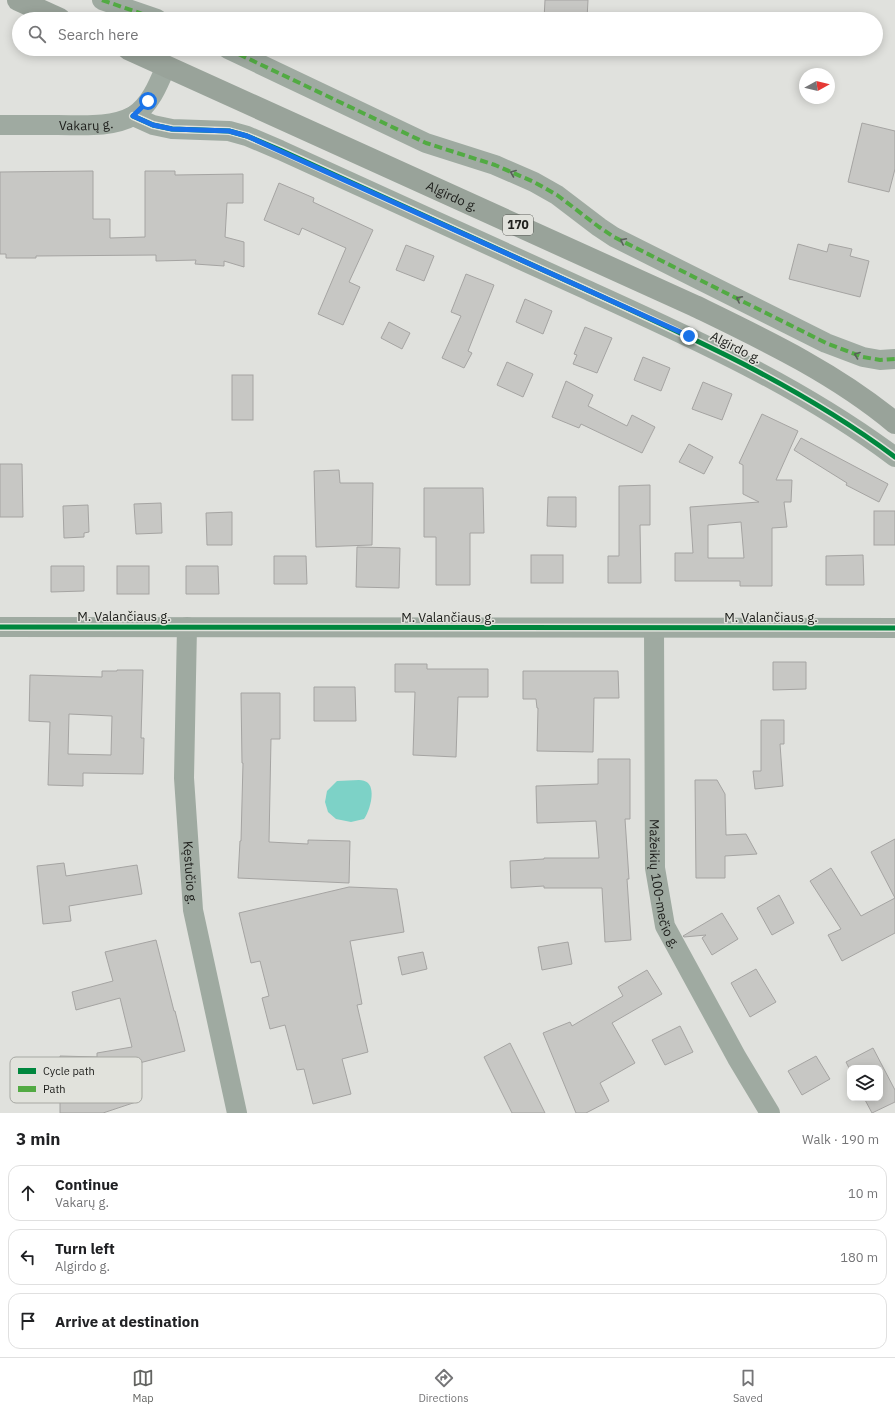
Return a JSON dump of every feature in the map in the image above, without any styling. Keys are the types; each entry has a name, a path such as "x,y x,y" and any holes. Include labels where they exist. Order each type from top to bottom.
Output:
{"main road":[{"path":"18,0 45,12"},
{"name":"Algirdo g.","path":"144,56 695,306 767,341 821,370 877,408 895,423"}],"street":[{"path":"102,0 137,12"},
{"path":"243,56 426,142 494,165 534,182 558,195 614,237 826,343 863,357 880,360 895,359"},
{"name":"Vakarų g.","path":"0,125 95,125 116,122 133,116 148,101 160,81 166,66"},
{"name":"Algirdo g.","path":"133,116 153,125 172,129 229,131 247,136 280,150 689,336 775,380 817,404 871,439 895,457"},
{"name":"M. Valančiaus g.","path":"0,627 895,628"},
{"name":"Kęstučio g.","path":"187,627 184,778 193,910 237,1113"},
{"name":"Mažeikių 100-mečio g.","path":"654,628 655,868 665,926 737,1058 770,1113"}],"water":[{"path":"359,780 368,783 372,796 370,807 366,816 364,819 351,822 336,819 328,812 325,802 327,791 337,781"}],"building":[{"path":"545,0 588,0 587,12 544,12"},
{"path":"862,123 895,131 895,169 889,192 848,182"},
{"path":"93,171 93,219 110,219 110,238 145,237 145,171 175,171 175,175 243,174 243,203 227,203 225,237 244,242 244,267 224,261 224,266 195,264 196,260 156,261 156,255 36,256 36,258 6,258 6,254 0,254 0,172"},
{"path":"279,183 314,198 313,202 373,230 349,282 360,287 343,325 318,314 346,248 302,228 299,235 264,220"},
{"path":"798,244 827,252 829,244 852,249 850,256 869,261 860,297 789,279"},
{"path":"406,245 434,256 424,281 396,270"},
{"path":"466,274 494,285 468,351 472,353 464,368 442,358 461,316 451,312"},
{"path":"525,299 552,311 543,334 516,322"},
{"path":"389,322 410,333 402,349 381,338"},
{"path":"585,327 612,338 597,373 573,364 577,355 574,354"},
{"path":"643,357 670,368 661,391 634,380"},
{"path":"507,362 533,374 523,397 497,385"},
{"path":"232,375 253,375 253,420 232,420"},
{"path":"566,381 593,395 588,406 627,426 632,415 655,427 642,453 581,424 579,428 552,417"},
{"path":"703,382 732,394 722,420 692,409"},
{"path":"762,414 798,431 776,480 792,480 791,502 784,502 787,527 772,528 772,586 740,586 740,581 675,581 675,553 693,553 690,507 759,502 743,494 743,465 739,463","holes":["741,522 744,558 708,558 708,525"]},
{"path":"801,438 888,484 879,502 846,485 847,483 794,450"},
{"path":"689,444 713,457 704,474 679,462"},
{"path":"0,464 22,464 23,517 0,517"},
{"path":"339,470 340,483 373,483 372,545 316,547 314,471"},
{"path":"650,485 650,525 640,525 641,583 608,583 608,556 619,556 619,486"},
{"path":"424,488 483,488 484,533 470,533 470,585 436,585 436,537 424,537"},
{"path":"548,497 576,497 576,527 547,526"},
{"path":"161,503 162,533 136,534 134,504"},
{"path":"88,505 89,532 84,533 84,537 64,538 63,506"},
{"path":"874,511 895,511 895,545 874,545"},
{"path":"232,512 232,545 207,545 206,513"},
{"path":"357,547 400,548 399,588 356,587"},
{"path":"531,555 563,555 563,583 531,583"},
{"path":"863,555 864,585 826,585 826,556"},
{"path":"274,556 306,556 307,584 274,584"},
{"path":"51,566 84,566 84,591 51,592"},
{"path":"117,566 149,566 149,594 117,594"},
{"path":"186,566 218,566 219,594 186,594"},
{"path":"773,662 806,662 806,689 773,690"},
{"path":"395,664 427,664 427,669 488,669 488,697 458,697 456,757 413,755 415,692 395,692"},
{"path":"143,670 141,738 144,738 143,774 83,773 83,786 48,785 50,722 29,721 30,675 102,677 102,671","holes":["69,714 112,716 111,755 68,754"]},
{"path":"523,671 618,671 619,698 594,698 593,752 537,751 538,708 536,699 523,699"},
{"path":"314,687 355,687 356,721 314,721"},
{"path":"241,693 280,693 280,739 271,739 269,842 308,844 308,840 350,841 349,883 238,878 241,841 243,763"},
{"path":"761,720 784,720 784,744 780,744 783,786 755,789 753,771 761,771"},
{"path":"598,759 630,759 630,819 625,819 631,940 605,942 602,888 544,888 544,886 511,888 510,861 544,858 599,858 596,821 537,823 536,786 598,784"},
{"path":"695,780 717,780 725,794 726,835 746,834 757,854 725,856 725,878 696,878"},
{"path":"895,839 895,898 871,852"},
{"path":"64,863 66,876 137,865 142,894 69,906 71,921 43,924 37,866"},
{"path":"831,868 861,916 895,898 895,933 842,961 828,935 841,929 810,881"},
{"path":"349,887 397,889 404,932 350,941 362,1004 357,1005 368,1052 342,1059 351,1094 313,1104 304,1069 297,1070 285,1025 270,1029 262,998 269,996 260,961 251,963 239,913"},
{"path":"779,895 794,923 772,935 757,908"},
{"path":"722,913 738,939 712,955 702,938 706,935 683,936"},
{"path":"156,940 185,1051 142,1062 142,1057 97,1057 97,1053 132,1047 120,998 76,1010 72,992 113,981 105,952"},
{"path":"568,942 572,964 542,970 538,947"},
{"path":"423,952 427,969 402,975 398,957"},
{"path":"756,969 776,1002 750,1017 731,983"},
{"path":"647,970 662,994 612,1023 635,1063 600,1083 609,1101 586,1113 576,1113 543,1033 570,1022 572,1026 623,996 618,987"},
{"path":"680,1026 693,1052 665,1065 652,1040"},
{"path":"510,1043 545,1113 512,1113 484,1057"},
{"path":"873,1048 882,1065 848,1065 846,1062"},
{"path":"60,1056 97,1057 60,1057"},
{"path":"816,1056 830,1079 802,1095 788,1071"},
{"path":"883,1067 895,1090 895,1102 872,1113 866,1101 883,1101"},
{"path":"60,1103 133,1103 103,1113 60,1113"}],"marked path":[{"path":"102,0 137,12"},
{"path":"243,56 426,143 495,165 534,182 557,195 614,237 826,343 863,357 880,360 895,359"}],"cycle path":[{"path":"133,116 153,125 172,129 229,131 247,136 280,150 705,345 745,365 822,408 859,431 895,457"},
{"path":"0,627 895,628"}],"route":[{"path":"148,101 143,108 133,116 153,125 172,129 229,131 247,136 689,336"}]}
